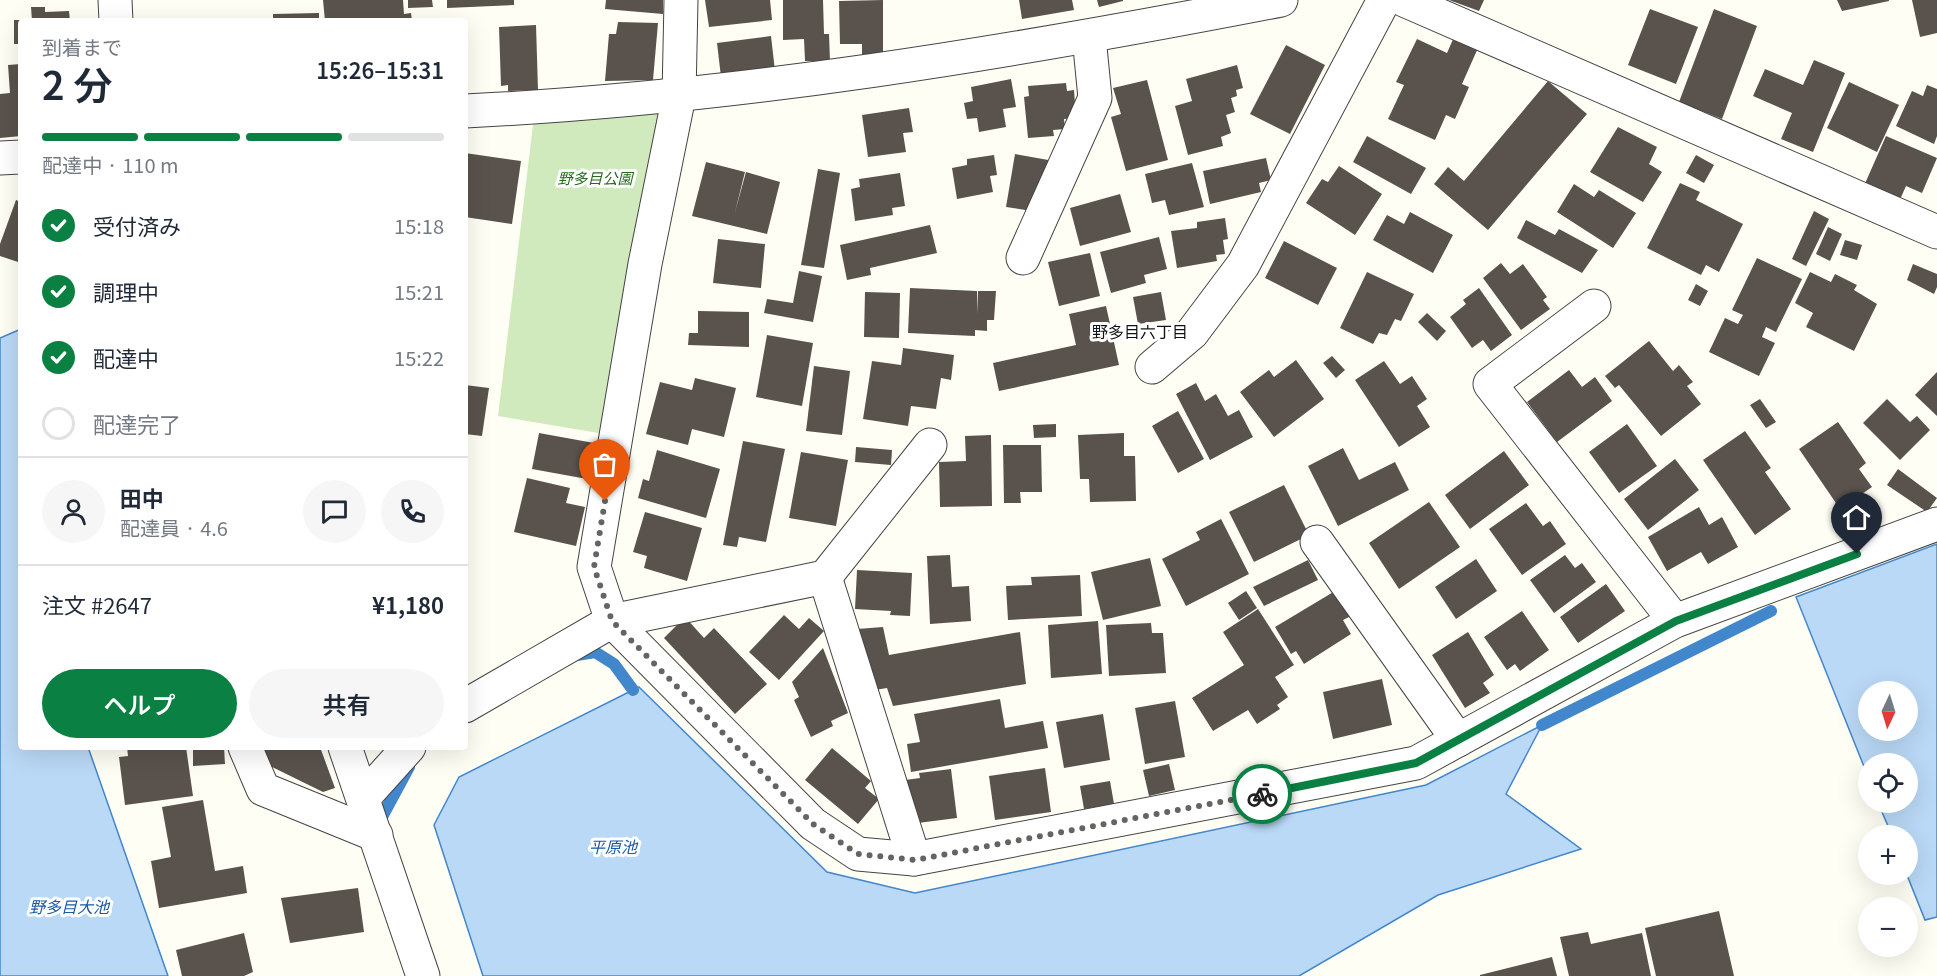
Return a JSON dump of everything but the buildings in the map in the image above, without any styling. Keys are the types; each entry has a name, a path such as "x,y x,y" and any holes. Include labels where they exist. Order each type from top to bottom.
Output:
{"street":[{"path":"115,0 116,18"},
{"path":"681,0 679,96 645,264 594,567 612,621 813,824 858,854 915,860 1416,763 1676,621 1937,524"},
{"path":"468,111 679,96 1089,37 1281,0"},
{"path":"1152,368 1192,333 1243,265 1384,0"},
{"path":"1404,0 1937,232"},
{"path":"1023,258 1095,98 1089,37"},
{"path":"0,158 18,157"},
{"path":"1594,306 1490,384 1676,621"},
{"path":"468,704 612,621 825,577 930,445"},
{"path":"1317,542 1458,740"},
{"path":"825,577 915,860"},
{"path":"246,750 263,789 376,835"},
{"path":"346,750 423,976"},
{"path":"364,797 406,750"}],"green space":[{"name":"野多目公園","path":"679,96 616,436 498,416 535,108"}],"water":[{"name":"野多目大池","path":"18,330 18,750 89,750 168,976 0,976 0,338"},
{"path":"1937,544 1937,917 1925,920 1918,897 1916,897 1911,885 1918,885 1918,825 1888,825 1882,813 1918,813 1918,753 1859,753 1796,597"},
{"name":"平原池","path":"639,687 827,872 915,893 1426,785 1542,725 1506,794 1581,849 1438,895 1299,976 483,976 434,825 459,777"}],"waterway":[{"path":"1542,725 1771,611"},
{"path":"577,655 595,652 614,664 633,690"},
{"path":"382,817 409,767"}],"way so far":[{"path":"605,501 594,567 612,621 813,824 858,854 915,860 1262,794"}],"district":[{"name":"野多目六丁目","path":"1140,331"}],"route":[{"path":"1262,794 1416,763 1676,621 1857,554"}]}
